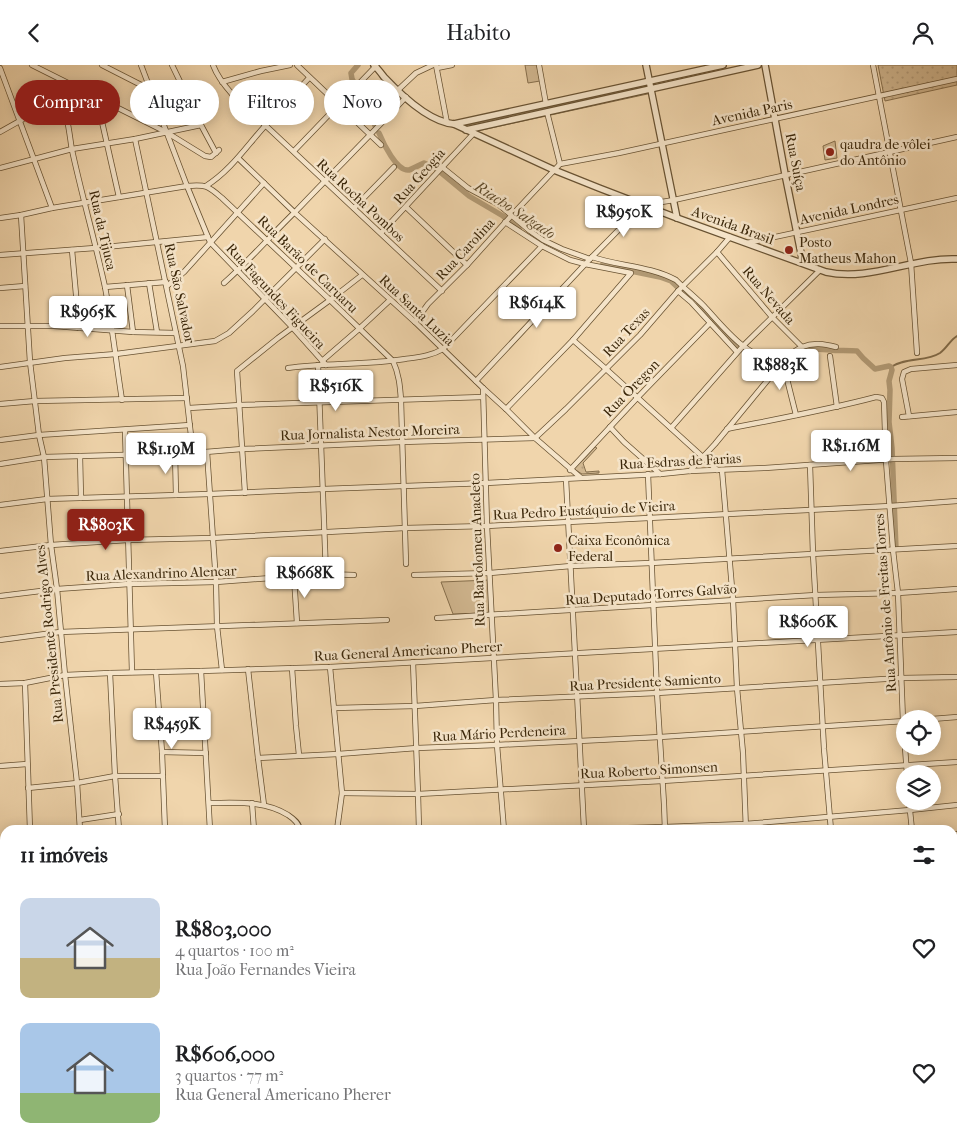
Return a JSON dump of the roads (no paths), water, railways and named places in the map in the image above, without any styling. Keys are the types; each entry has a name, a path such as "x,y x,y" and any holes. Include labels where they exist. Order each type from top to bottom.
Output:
{"street":[{"path":"0,168 72,149 135,139 166,132 201,125 218,151 211,157 205,156 166,132 32,65"},
{"path":"102,65 131,80"},
{"path":"141,65 146,80"},
{"path":"172,65 179,80"},
{"name":"Rua Rocha Pombos","path":"213,65 222,82 232,94 442,291"},
{"path":"259,65 261,71"},
{"path":"222,82 288,65"},
{"path":"297,65 324,92"},
{"path":"400,88 416,73 435,66 452,65"},
{"path":"539,65 546,104"},
{"path":"646,65 677,218"},
{"path":"400,92 425,113 447,123 454,124 723,65"},
{"path":"466,130 758,65"},
{"name":"Rua Suíça","path":"765,65 802,263"},
{"path":"873,65 911,263 917,353"},
{"path":"363,80 375,66 387,80"},
{"path":"435,66 447,123"},
{"path":"0,68 15,107"},
{"path":"0,219 85,202 187,185 206,185 238,158 309,78"},
{"name":"Avenida Paris","path":"560,164 957,79"},
{"path":"224,283 268,241 406,97"},
{"path":"547,111 560,164 554,170"},
{"path":"294,151 324,120"},
{"path":"0,132 15,123"},
{"name":"Avenida Brasil","path":"454,124 554,170 677,218 834,274 866,273 911,263 948,258 957,259"},
{"path":"22,125 52,208"},
{"name":"Rua da Tijuca","path":"68,125 105,287 122,400"},
{"path":"103,125 119,197"},
{"path":"163,125 209,240"},
{"path":"360,125 381,145"},
{"name":"Rua Geogia","path":"381,233 474,133"},
{"path":"476,381 643,205 674,200 957,137"},
{"name":"Rua São Salvador","path":"135,139 183,366 194,453"},
{"name":"Rua Santa Luzia","path":"238,158 443,349 535,438 581,477"},
{"path":"354,208 394,167"},
{"path":"442,167 461,183 498,204 508,219 542,246 562,257 612,263 648,270 670,277 683,286 704,306 727,331 740,349"},
{"name":"Rua Carolina","path":"414,322 428,304 467,265 554,170"},
{"path":"105,287 149,283 166,284 184,272 209,240 264,183"},
{"name":"Rua Barão de Caruaru","path":"206,185 268,241 392,361"},
{"name":"Avenida Londres","path":"745,243 957,198"},
{"path":"406,207 467,265"},
{"name":"Rua Presidente Rodrigo Alves","path":"21,215 30,362 44,457 46,499 57,589 80,825"},
{"path":"506,409 573,340 630,273 601,267 552,245 508,219"},
{"name":"Rua Texas","path":"535,438 640,335 678,290 730,237"},
{"path":"0,367 66,357 116,354 212,342 222,338 253,311 325,239"},
{"path":"0,255 157,241 209,240"},
{"name":"Rua Fagundes Figueira","path":"209,240 324,363"},
{"path":"288,368 324,363 392,361 435,354 443,349 542,246"},
{"path":"72,250 79,328"},
{"name":"Rua Nevada","path":"717,252 772,317 802,347"},
{"path":"671,429 740,349 820,270"},
{"path":"245,493 237,371 362,275"},
{"path":"149,283 156,332"},
{"path":"127,285 133,331"},
{"path":"0,288 25,286"},
{"path":"678,290 710,323 740,349 772,359 779,359 811,344 822,343 836,347"},
{"path":"324,363 390,301"},
{"name":"Rua Oregon","path":"570,469 710,323"},
{"path":"0,326 54,326 176,333"},
{"path":"573,340 702,457 720,470 726,514 733,600 737,688 744,775 745,823"},
{"path":"728,429 837,407 830,356"},
{"path":"392,361 400,381 405,486 406,564"},
{"path":"690,471 783,363 796,415"},
{"path":"318,365 326,574"},
{"path":"909,416 902,379 904,372 911,369 957,365"},
{"name":"Rua Bartolomeu Anacleto","path":"483,388 497,745 504,825"},
{"path":"189,408 483,397"},
{"name":"Rua Antônio de Freitas Torres","path":"837,407 876,397 882,398 884,401 890,460 893,550 898,593 903,710"},
{"path":"0,404 35,401 188,398"},
{"path":"902,417 957,412"},
{"path":"0,440 40,435 190,425"},
{"path":"610,427 624,442 661,474"},
{"path":"125,430 132,672"},
{"name":"Rua Jornalista Nestor Moreira","path":"0,465 44,457 194,453 321,445 535,438"},
{"path":"207,452 222,670"},
{"path":"175,453 176,495"},
{"path":"80,456 80,498"},
{"name":"Rua Esdras de Farias","path":"0,505 46,499 486,483 890,460 957,458"},
{"path":"810,465 820,683 825,770 831,825"},
{"path":"648,474 665,825"},
{"path":"566,479 584,825"},
{"name":"Rua Pedro Eustáquio de Vieira","path":"0,551 51,545 128,540 487,527 957,501"},
{"path":"414,575 490,573 571,566 957,546"},
{"name":"Rua Alexandrino Alencar","path":"0,596 57,589 216,583 326,574 354,575"},
{"path":"294,577 297,623"},
{"name":"Rua Deputado Torres Galvão","path":"437,618 816,595 957,589"},
{"path":"0,640 60,632 387,620"},
{"name":"Rua General Americano Pherer","path":"0,684 26,683 65,675 330,667 957,633"},
{"path":"413,662 419,825"},
{"path":"330,667 342,793 338,825"},
{"path":"292,668 299,755"},
{"path":"248,669 264,805"},
{"path":"201,671 210,825"},
{"path":"156,672 165,825"},
{"path":"110,673 119,825"},
{"name":"Rua Presidente Samiento","path":"334,708 415,706 901,678 957,677"},
{"path":"26,683 30,825"},
{"path":"941,718 957,717"},
{"name":"Rua Mário Perdeneira","path":"258,758 417,748 660,737 896,721"},
{"path":"162,752 206,753"},
{"name":"Rua Antônio de Freitas Torres","path":"906,755 906,765"},
{"name":"Rua Roberto Simonsen","path":"906,765 957,762"},
{"path":"0,766 27,764"},
{"name":"Rua Roberto Simonsen","path":"342,793 418,794 896,766"},
{"path":"28,788 77,783 115,776 163,776"},
{"path":"209,803 252,803 264,805 287,815 299,825"},
{"path":"252,803 254,825"},
{"path":"941,807 957,805"},
{"path":"718,825 910,810 912,825"},
{"path":"80,820 119,814"}],"waterway":[{"name":"Riacho Salgado","path":"358,65 351,73 352,79 366,103 376,128"},
{"name":"Riacho Salgado","path":"379,133 395,162 404,169 409,170 424,163 434,167 469,196 503,216 519,229"},
{"name":"Riacho Salgado","path":"602,265 671,281 689,298"},
{"name":"Riacho Salgado","path":"697,306 736,345 762,360 782,362 816,349 857,351 875,369 891,367 889,422 892,448 896,549"},
{"path":"891,367 903,362 934,356 940,353 957,336"}],"place":[{"name":"qaudra de vôlei do Antônio","path":"830,152"},
{"name":"Posto Matheus Mahon","path":"789,250"},
{"name":"Caixa Econômica Federal","path":"558,548"}]}
